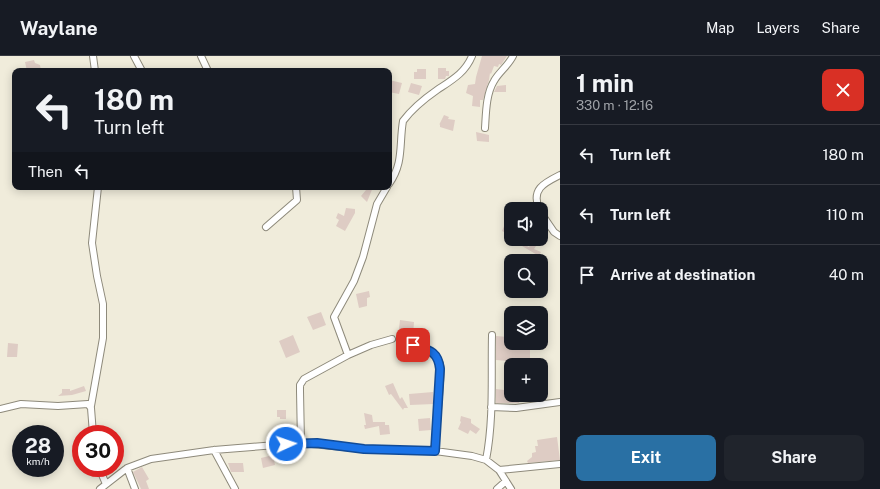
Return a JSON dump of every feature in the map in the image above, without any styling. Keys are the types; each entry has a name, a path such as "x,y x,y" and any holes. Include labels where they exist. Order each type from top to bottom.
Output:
{"street":[{"path":"93,56 95,68"},
{"path":"134,56 140,68"},
{"path":"201,56 207,68"},
{"path":"392,179 401,153 403,121 422,102 462,73 472,56"},
{"path":"485,128 490,89 494,80 507,66 513,56"},
{"path":"536,202 539,188 547,181 560,176"},
{"path":"92,425 91,406 103,338 103,304 92,243 98,190"},
{"path":"266,227 297,200 296,190"},
{"path":"348,354 334,318 354,281 363,257 377,204 385,190"},
{"path":"548,224 554,232 560,236"},
{"path":"486,460 492,428 492,335"},
{"path":"301,443 300,385 304,379 348,354 392,339"},
{"path":"413,345 432,351 439,359 440,369 435,451"},
{"path":"491,407 516,408 560,402"},
{"path":"0,409 21,404 58,406 85,403 91,406"},
{"path":"100,489 127,468 151,459 214,450 301,443 364,449 435,451 472,456 486,460 499,470 511,489"},
{"path":"214,450 235,489"},
{"path":"499,470 560,464"},
{"path":"127,468 135,489"},
{"path":"103,477 106,484"},
{"path":"497,489 506,481"}],"building":[{"path":"482,56 507,56 501,65 499,64 498,67 494,66 491,74 490,73 483,100 480,100 480,107 472,106 473,96 466,93 468,85 475,84"},
{"path":"34,60 35,63 40,65 40,68 26,68 25,62"},
{"path":"438,68 446,68 446,71 449,71 449,76 446,76 445,79 438,79"},
{"path":"417,69 426,69 426,79 414,79 414,72 417,72"},
{"path":"392,81 402,83 399,94 392,93"},
{"path":"411,83 422,86 419,95 408,92"},
{"path":"506,85 506,92 494,92 497,86"},
{"path":"444,115 449,117 448,119 455,120 453,131 440,127 440,124 439,125"},
{"path":"476,132 489,135 489,142 477,141"},
{"path":"366,190 372,190 367,202 361,196"},
{"path":"346,208 355,209 355,213 345,231 336,226 339,220 336,218 338,213 344,216"},
{"path":"522,246 536,246 534,249 541,252 540,254 536,254"},
{"path":"369,291 370,297 367,298 367,306 359,308 356,294"},
{"path":"321,312 326,325 313,330 307,317"},
{"path":"400,320 414,322 413,335 408,335 407,343 396,342"},
{"path":"293,335 300,352 286,358 279,341"},
{"path":"496,336 504,337 504,350 530,350 530,358 504,358 504,361 496,360"},
{"path":"8,343 18,344 17,357 7,357"},
{"path":"393,383 400,399 402,397 408,408 404,408 403,410 391,394 389,395 385,386"},
{"path":"84,386 86,391 72,395 58,396 62,393 62,389 70,389 70,391"},
{"path":"496,389 504,390 504,402 519,402 519,403 496,403"},
{"path":"433,392 434,404 410,405 409,394"},
{"path":"277,410 286,410 286,419 280,419 280,417 277,417"},
{"path":"364,413 372,415 373,422 385,422 385,425 389,425 390,434 380,435 379,426 365,429 364,425 366,425"},
{"path":"461,416 471,419 471,423 480,429 476,434 470,430 468,434 458,429 461,422"},
{"path":"430,418 431,430 419,431 418,419"},
{"path":"557,437 560,460 528,463 527,461 532,457 532,453 536,452 535,446 538,446 537,440"},
{"path":"273,455 275,465 263,468 261,458"},
{"path":"228,463 243,463 244,472 231,472"},
{"path":"142,467 149,479 146,481 149,489 141,489 133,472"}],"route":[{"path":"286,444 317,443 364,449 435,451 440,369 439,359 432,351 413,345"}]}
